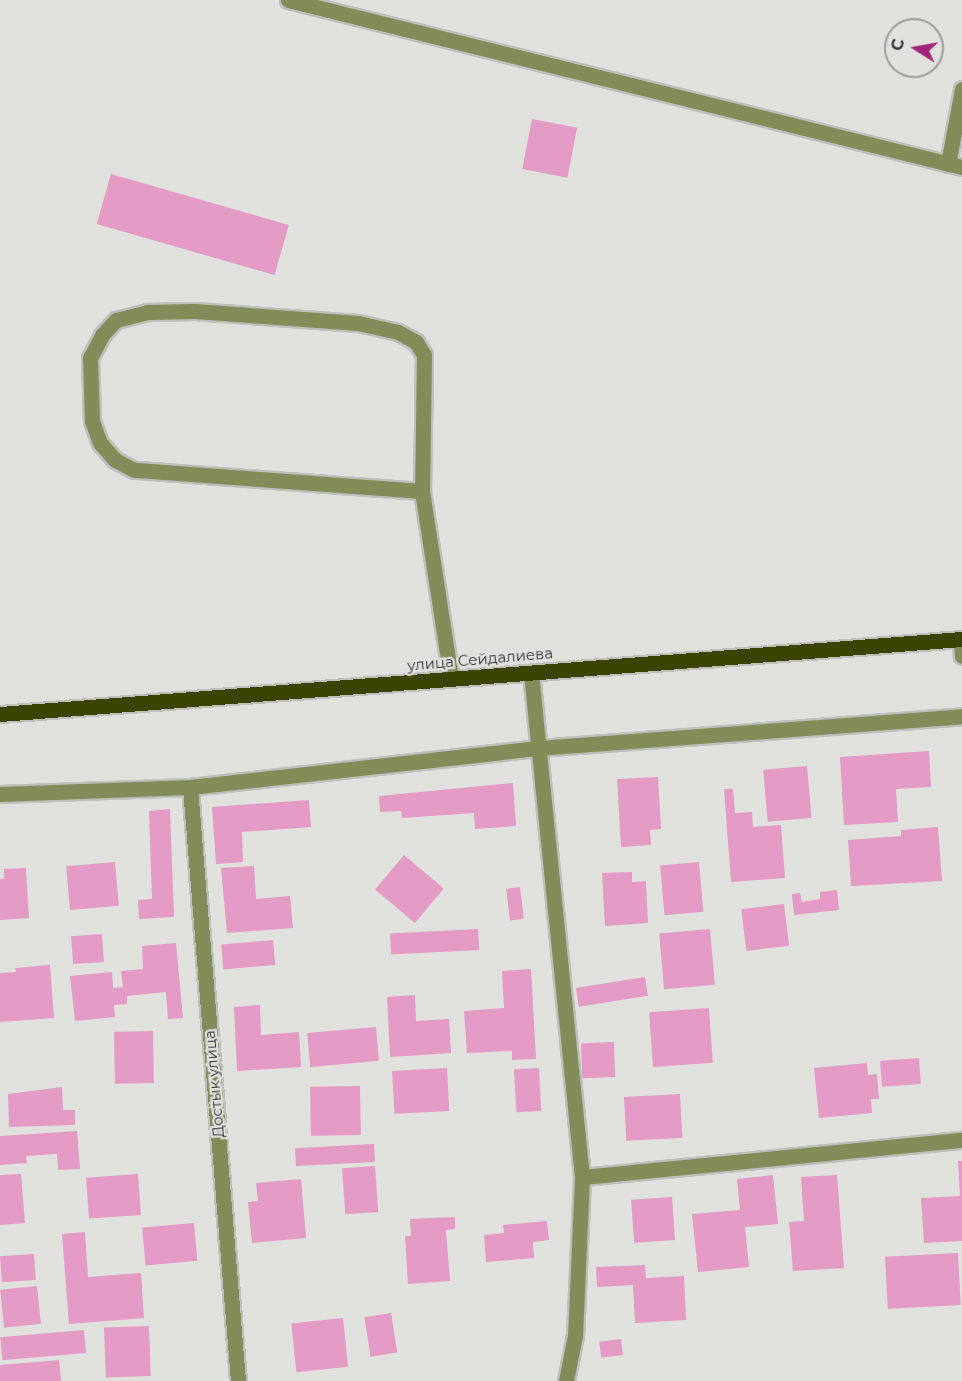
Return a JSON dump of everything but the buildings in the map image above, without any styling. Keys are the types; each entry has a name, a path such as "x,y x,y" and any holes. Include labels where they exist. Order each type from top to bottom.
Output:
{"main road":[{"name":"улица Сейдалиева","path":"0,714 962,639"}],"street":[{"path":"288,0 955,166 962,89"},
{"path":"422,491 134,470 115,460 100,443 92,422 90,358 102,335 116,320 147,312 195,311 358,323 398,332 416,342 424,355 422,491 451,679"},
{"path":"962,639 962,656"},
{"path":"531,673 582,1177 575,1335 566,1381"},
{"path":"0,794 190,787 539,748 962,716"},
{"name":"Достык улица","path":"190,787 238,1381"},
{"path":"582,1177 962,1140"}]}
